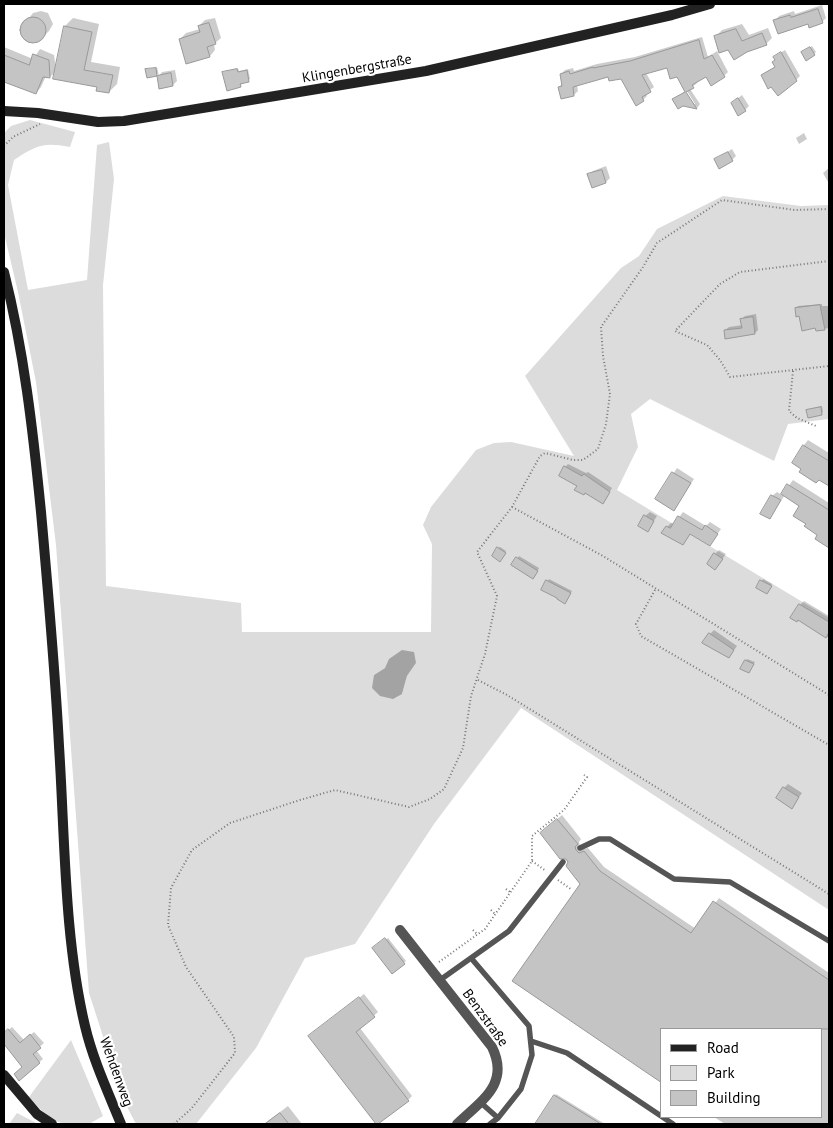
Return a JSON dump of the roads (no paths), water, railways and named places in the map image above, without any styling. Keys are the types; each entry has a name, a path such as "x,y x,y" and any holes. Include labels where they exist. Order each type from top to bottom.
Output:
{"main road":[{"name":"Klingenbergstraße","path":"4,112 38,113 98,122 124,122 426,71 672,15 710,4"},
{"name":"Wehdenweg","path":"4,272 22,354 34,437 54,662 70,924 77,988 86,1029 121,1124"},
{"path":"4,1075 37,1114 52,1124"}],"street":[{"name":"Benzstraße","path":"400,930 492,1046 498,1059 499,1072 494,1086 457,1124"}],"lane":[{"path":"580,848 599,839 610,839 674,879 730,882 829,941"},
{"path":"440,980 509,931 563,862"},
{"path":"471,958 529,1026 531,1041 532,1055 521,1089 498,1118 490,1124"},
{"path":"531,1041 567,1053 660,1116"},
{"path":"480,1102 498,1118"}]}
